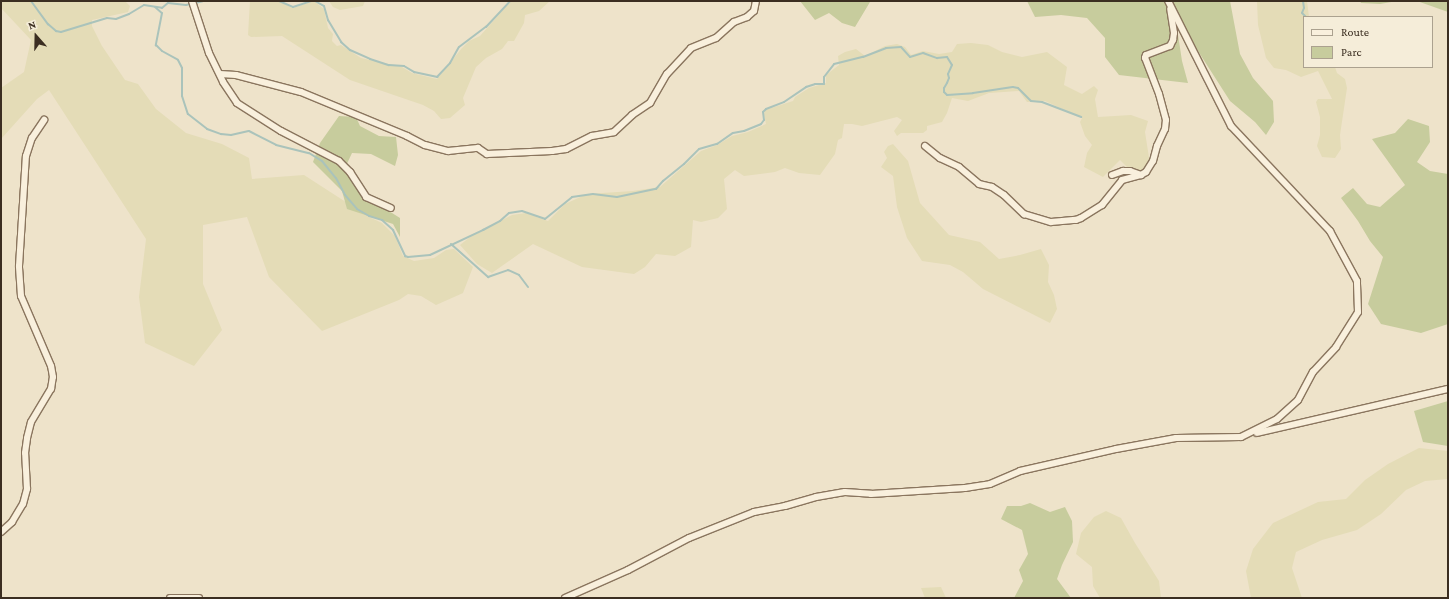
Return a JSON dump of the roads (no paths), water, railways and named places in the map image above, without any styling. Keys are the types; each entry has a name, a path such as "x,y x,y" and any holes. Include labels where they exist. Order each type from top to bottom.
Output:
{"street":[{"path":"220,74 236,75 301,92 407,136 425,145 448,151 478,148 487,154 552,152 566,149 592,136 614,132 632,115 650,103 667,74 691,48 716,38 734,22 747,17 754,11 756,1"},
{"path":"925,146 940,158 959,167 979,184 992,187 1004,194 1024,214 1050,222 1081,218 1102,205 1122,180 1141,175 1146,172 1153,161 1157,146 1165,129 1166,120 1159,94 1145,58 1146,54 1170,46 1173,40 1174,33 1169,3"},
{"path":"1169,3 1231,126 1330,231 1357,281 1358,312 1336,347 1313,372 1298,400 1277,419 1241,437"},
{"path":"193,4 209,53 237,103 281,131 339,160 350,172 366,197 391,208"},
{"path":"1,532 12,522 23,504 27,489 25,453 26,438 31,422 51,389 53,377 51,366 21,296 20,266 26,156 32,138 44,120"},
{"path":"1112,175 1123,170 1141,175"},
{"path":"565,598 628,570 689,538 721,524 754,512 785,506 816,497 845,492 871,494 965,488 990,484 1006,476 1027,469 1116,449 1176,438 1241,437 1448,389"},
{"path":"170,598 199,598"}],"waterway":[{"path":"31,1 48,24 56,31 61,32 107,18 116,19 129,14 144,5 162,8 168,3 186,5 203,1"},
{"path":"279,1 293,7 311,1"},
{"path":"315,1 324,6 328,20 341,42 350,50 370,59 389,65 404,66 414,72 437,77 450,63 459,47 486,27 510,1"},
{"path":"1303,1 1304,8 1302,13 1305,16"},
{"path":"155,7 162,13 156,45 162,51 178,60 182,68 182,96 188,114 207,129 221,134 231,135 249,131 276,145 309,153 322,161 336,178 345,195 357,209 369,216 382,220 393,230 405,256 408,257 430,255 500,221 509,213 522,211 545,219 572,197 593,194 617,197 656,189 699,149 717,144 733,133 744,131 761,124 764,120 763,112 766,109 784,102 806,87 815,84 824,84 824,77 834,64 863,57 886,48 901,47 910,57 923,53 937,58 947,57 952,65 948,74 949,78 944,88 944,92 947,95 1013,87 1018,88 1031,101 1042,102 1081,117"},
{"path":"451,244 488,277 508,270 519,275 528,287"}]}
